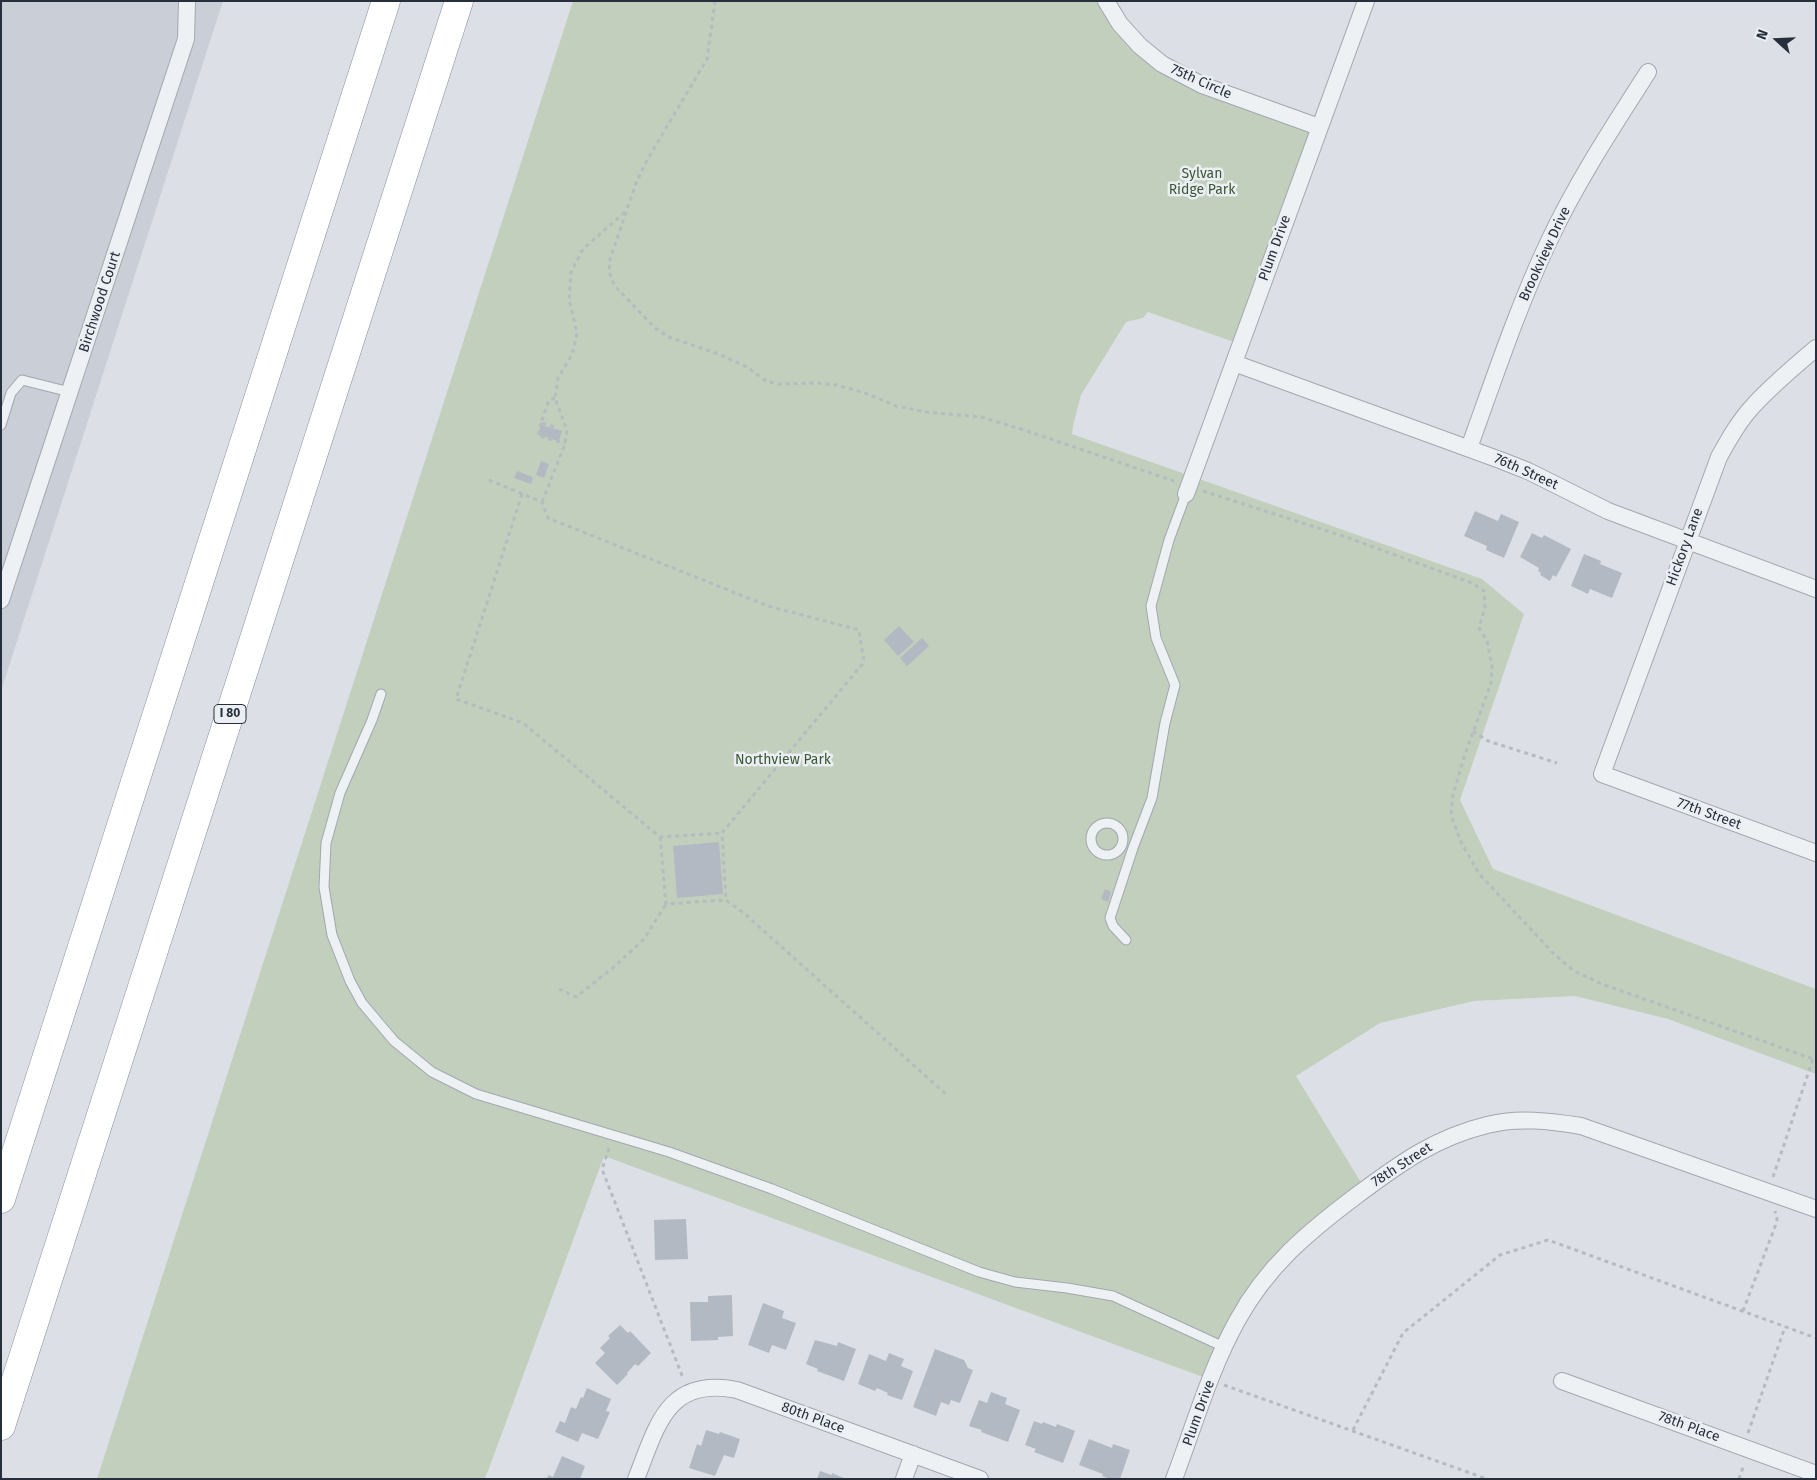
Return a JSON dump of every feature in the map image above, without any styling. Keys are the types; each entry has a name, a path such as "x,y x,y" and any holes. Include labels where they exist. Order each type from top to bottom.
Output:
{"highway":[{"path":"1,1199 386,1"},
{"name":"I 80","path":"1,1426 459,1"},
{"path":"1,1187 19,1145"}],"street":[{"name":"Birchwood Court","path":"1,600 186,39 187,1"},
{"name":"75th Circle","path":"1106,1 1120,24 1162,64 1202,85 1320,128"},
{"name":"Plum Drive","path":"1186,494 1366,1"},
{"name":"Brookview Drive","path":"1469,448 1520,308 1549,242 1579,184 1648,72"},
{"name":"Hickory Lane","path":"1602,774 1716,464 1735,429 1753,406 1775,383 1816,348"},
{"name":"76th Street","path":"1234,363 1528,470 1608,511 1816,589"},
{"name":"77th Street","path":"1602,774 1816,853"},
{"name":"78th Street","path":"1224,1347 1237,1320 1256,1290 1278,1262 1303,1237 1403,1161 1444,1138 1488,1124 1511,1121 1558,1122 1581,1126 1816,1209"},
{"name":"Plum Drive","path":"1174,1479 1224,1347"},
{"name":"78th Place","path":"1562,1381 1816,1474"},
{"name":"80th Place","path":"636,1479 664,1413 675,1401 689,1392 704,1387 737,1390 980,1479"},
{"path":"904,1479 913,1454"}],"lane":[{"path":"1,425 11,393 22,380 70,392"},
{"path":"1126,940 1113,926 1110,918 1152,798 1165,723 1175,685 1156,638 1151,606 1169,540 1186,494"},
{"path":"381,694 372,720 340,793 326,843 324,887 332,935 350,981 362,1003 394,1041 432,1072 476,1094 669,1152 772,1189 979,1272 1015,1282 1114,1296 1224,1347"},
{"path":"1122,844 1133,848"}],"path":[{"path":"626,211 583,249 571,272 569,299 577,334 572,355 558,378 555,398 567,430 566,444 542,502 548,518 768,606 859,630 864,662 722,833 726,900"},
{"path":"555,398 549,400 538,436 566,444"},
{"path":"542,423 558,428"},
{"path":"489,480 542,502"},
{"path":"522,494 456,699 523,723 660,837 722,833"},
{"path":"1473,730 1488,741 1558,763"},
{"path":"558,988 576,997 614,967 644,939 666,904 660,837"},
{"path":"666,904 726,900 745,914 948,1096"},
{"path":"1743,1311 1776,1224 1774,1194 1814,1059"},
{"path":"614,1136 602,1169 689,1392"},
{"path":"1353,1430 1403,1333 1500,1255 1548,1240 1816,1338"},
{"path":"1743,1447 1785,1327"},
{"path":"1211,1380 1488,1479"}],"shaded area":[{"path":"1,1 223,1 1,691"}],"green space":[{"name":"Northview Park","path":"573,1 1106,1 1162,64 1319,127 1240,344 1148,312 1143,318 1126,322 1081,395 1072,434 1482,579 1524,614 1460,800 1493,869 1816,989 1816,1074 1668,1019 1575,996 1474,1001 1380,1023 1296,1076 1365,1189 1278,1262 1211,1380 604,1156 484,1479 97,1479"}],"building":[{"path":"541,425 562,431 559,441 538,435"},
{"path":"541,461 549,464 544,478 536,475"},
{"path":"517,471 533,477 531,484 514,478"},
{"path":"1475,511 1498,521 1501,514 1519,522 1504,558 1486,550 1487,546 1464,536"},
{"path":"1532,533 1542,538 1544,535 1571,549 1556,577 1553,575 1550,581 1540,575 1539,568 1520,557"},
{"path":"1584,554 1601,561 1600,564 1622,573 1612,598 1590,589 1588,594 1571,586"},
{"path":"899,626 914,642 898,656 884,640"},
{"path":"922,638 929,646 907,666 900,658"},
{"path":"719,842 723,894 677,898 673,846"},
{"path":"1105,889 1111,892 1108,902 1101,899"},
{"path":"686,1219 688,1259 655,1260 654,1220"},
{"path":"732,1295 733,1336 718,1337 718,1340 691,1341 690,1302 708,1302 708,1296"},
{"path":"763,1303 784,1311 782,1318 796,1323 786,1350 772,1345 769,1353 748,1345"},
{"path":"620,1325 628,1333 630,1331 651,1353 638,1366 635,1364 617,1385 595,1363 605,1353 600,1348 610,1338 608,1336"},
{"path":"815,1340 837,1346 838,1342 856,1349 844,1381 817,1371 818,1369 806,1364"},
{"path":"935,1349 964,1360 968,1368 973,1370 960,1403 951,1400 949,1405 941,1402 936,1416 913,1407"},
{"path":"889,1353 904,1359 901,1366 913,1371 902,1400 887,1395 888,1393 877,1388 875,1391 858,1384 869,1354 886,1361"},
{"path":"587,1388 611,1399 606,1411 610,1412 598,1439 582,1433 578,1442 555,1432 560,1421 565,1423 571,1407 576,1409"},
{"path":"991,1392 1007,1398 1005,1404 1020,1410 1008,1442 969,1426 979,1400 987,1403"},
{"path":"1034,1421 1056,1427 1057,1424 1075,1431 1063,1463 1034,1452 1036,1449 1025,1445"},
{"path":"706,1430 719,1434 720,1432 740,1439 734,1458 724,1455 715,1476 689,1468 697,1444 701,1446"},
{"path":"1089,1439 1112,1448 1113,1444 1130,1450 1120,1479 1110,1479 1102,1476 1103,1474 1079,1465"},
{"path":"562,1456 585,1466 580,1479 547,1479 548,1475 553,1477"},
{"path":"820,1471 832,1475 832,1473 846,1479 817,1479"}],"park label":[{"name":"Sylvan Ridge Park","path":"1202,182"}]}
